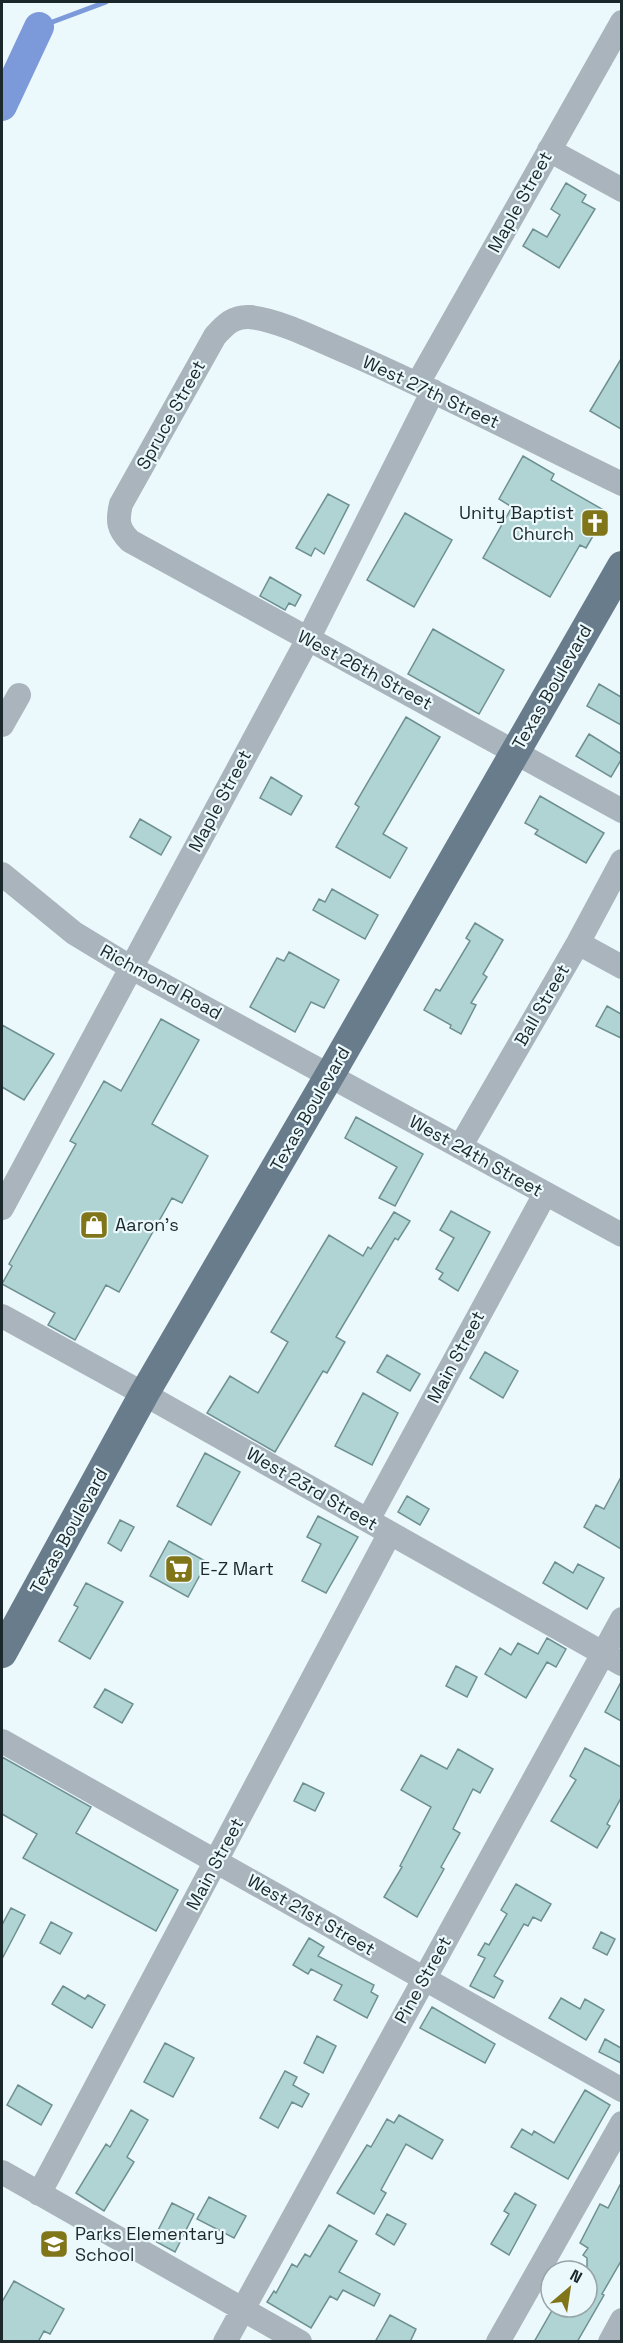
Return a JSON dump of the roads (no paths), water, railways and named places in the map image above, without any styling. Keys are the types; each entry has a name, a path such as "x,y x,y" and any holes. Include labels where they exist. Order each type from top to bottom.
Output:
{"main road":[{"name":"Texas Boulevard","path":"2,1653 144,1394 330,1075 621,566"}],"street":[{"name":"Maple Street","path":"2,1208 308,639 426,387 549,150 621,22"},
{"path":"549,150 621,190"},
{"name":"West 27th Street","path":"235,318 250,317 291,328 426,387 621,484"},
{"name":"Spruce Street","path":"117,520 121,504 215,336 235,318"},
{"name":"West 26th Street","path":"117,520 121,532 130,541 621,811"},
{"path":"2,725 19,695"},
{"name":"Ball Street","path":"460,1147 578,943 621,861"},
{"name":"Richmond Road","path":"2,874 74,933 130,968 330,1075"},
{"path":"578,943 621,967"},
{"name":"West 24th Street","path":"330,1075 621,1235"},
{"name":"Main Street","path":"368,1520 545,1194"},
{"name":"West 23rd Street","path":"2,1316 612,1659"},
{"name":"Main Street","path":"39,2194 390,1533"},
{"name":"Pine Street","path":"225,2342 424,1979 612,1659 621,1619"},
{"name":"West 21st Street","path":"2,1741 621,2090"},
{"path":"498,2342 621,2123"},
{"path":"2,2172 300,2342"},
{"path":"610,2342 621,2320"}],"waterway":[{"path":"39,27 106,2"},
{"path":"2,106 39,27"}],"place":[{"name":"Unity Baptist Church","path":"595,523"},
{"name":"Aaron's","path":"94,1225"},
{"name":"E-Z Mart","path":"179,1569"},
{"name":"Parks Elementary School","path":"54,2244"}]}
